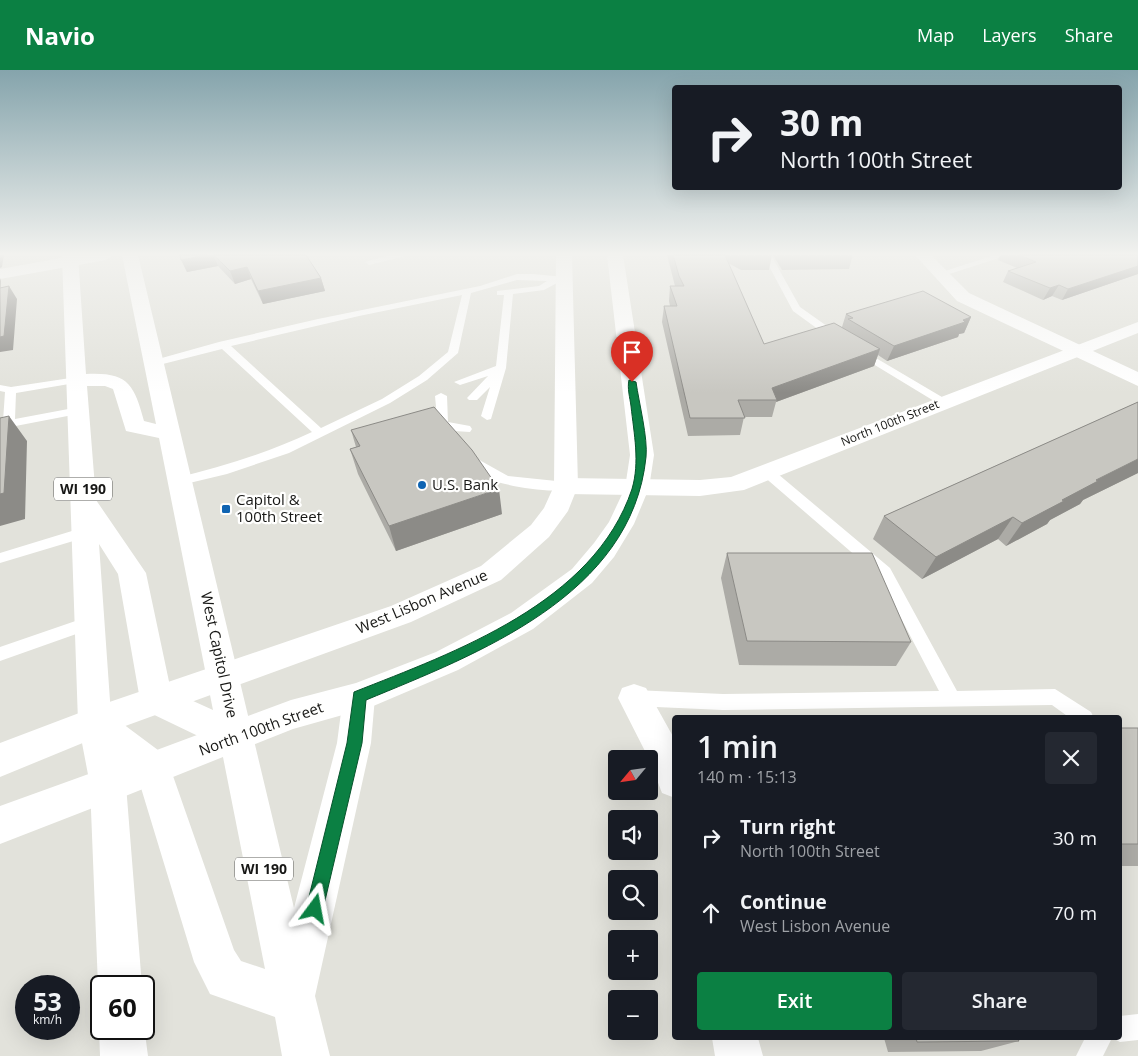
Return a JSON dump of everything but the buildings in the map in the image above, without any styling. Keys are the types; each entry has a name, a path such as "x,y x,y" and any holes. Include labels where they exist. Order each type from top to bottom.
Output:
{"main road":[{"name":"WI 190","path":"72,301 95,722 108,785 119,975"},
{"name":"West Capitol Drive","path":"141,301 306,1056"},
{"name":"West Lisbon Avenue","path":"223,677 401,614 491,573 540,531 555,511 566,486 561,301"},
{"path":"620,301 642,455 637,488"},
{"path":"971,301 1138,380"},
{"name":"North 100th Street","path":"566,486 700,488 735,484 1138,327"},
{"path":"77,380 109,379 118,381 123,386 134,426 171,434"},
{"name":"North 100th Street","path":"0,824 291,715 359,697 447,661 522,621 582,576 604,550 621,524 637,488"},
{"path":"84,502 132,573 156,700"},
{"path":"0,760 95,722 223,677"},
{"path":"95,722 153,768 216,962 226,978 293,1001 354,743 359,697"},
{"path":"634,698 672,772"},
{"path":"156,700 236,737"},
{"path":"123,1040 124,1056"},
{"path":"735,1040 739,1056"}],"lane":[{"path":"155,363 223,344 412,301"},
{"path":"181,481 285,450 386,401 423,378 453,353 465,301"},
{"path":"474,398 501,368 508,301"},
{"path":"792,301 796,308 825,330 943,402"},
{"path":"223,344 320,432"},
{"path":"474,398 501,368"},
{"path":"474,398 501,368"},
{"path":"77,380 6,389 4,424 79,411"},
{"path":"442,425 453,412"},
{"path":"442,425 453,412"},
{"path":"442,425 453,412"},
{"path":"442,425 455,440"},
{"path":"468,455 481,470 505,481 566,486"},
{"path":"767,472 885,572 952,698"},
{"path":"0,558 85,532"},
{"path":"0,654 90,622"},
{"path":"634,698 723,702 1055,697 1081,715"},
{"path":"1122,1029 1138,1027"},
{"path":"1089,1056 1098,1040"}],"place":[{"name":"U.S. Bank","path":"422,485"},
{"name":"Capitol & 100th Street","path":"226,509"}],"route":[{"path":"315,909 354,743 359,697 447,661 522,621 582,576 604,550 621,524 637,488 642,455 632,382"}]}
